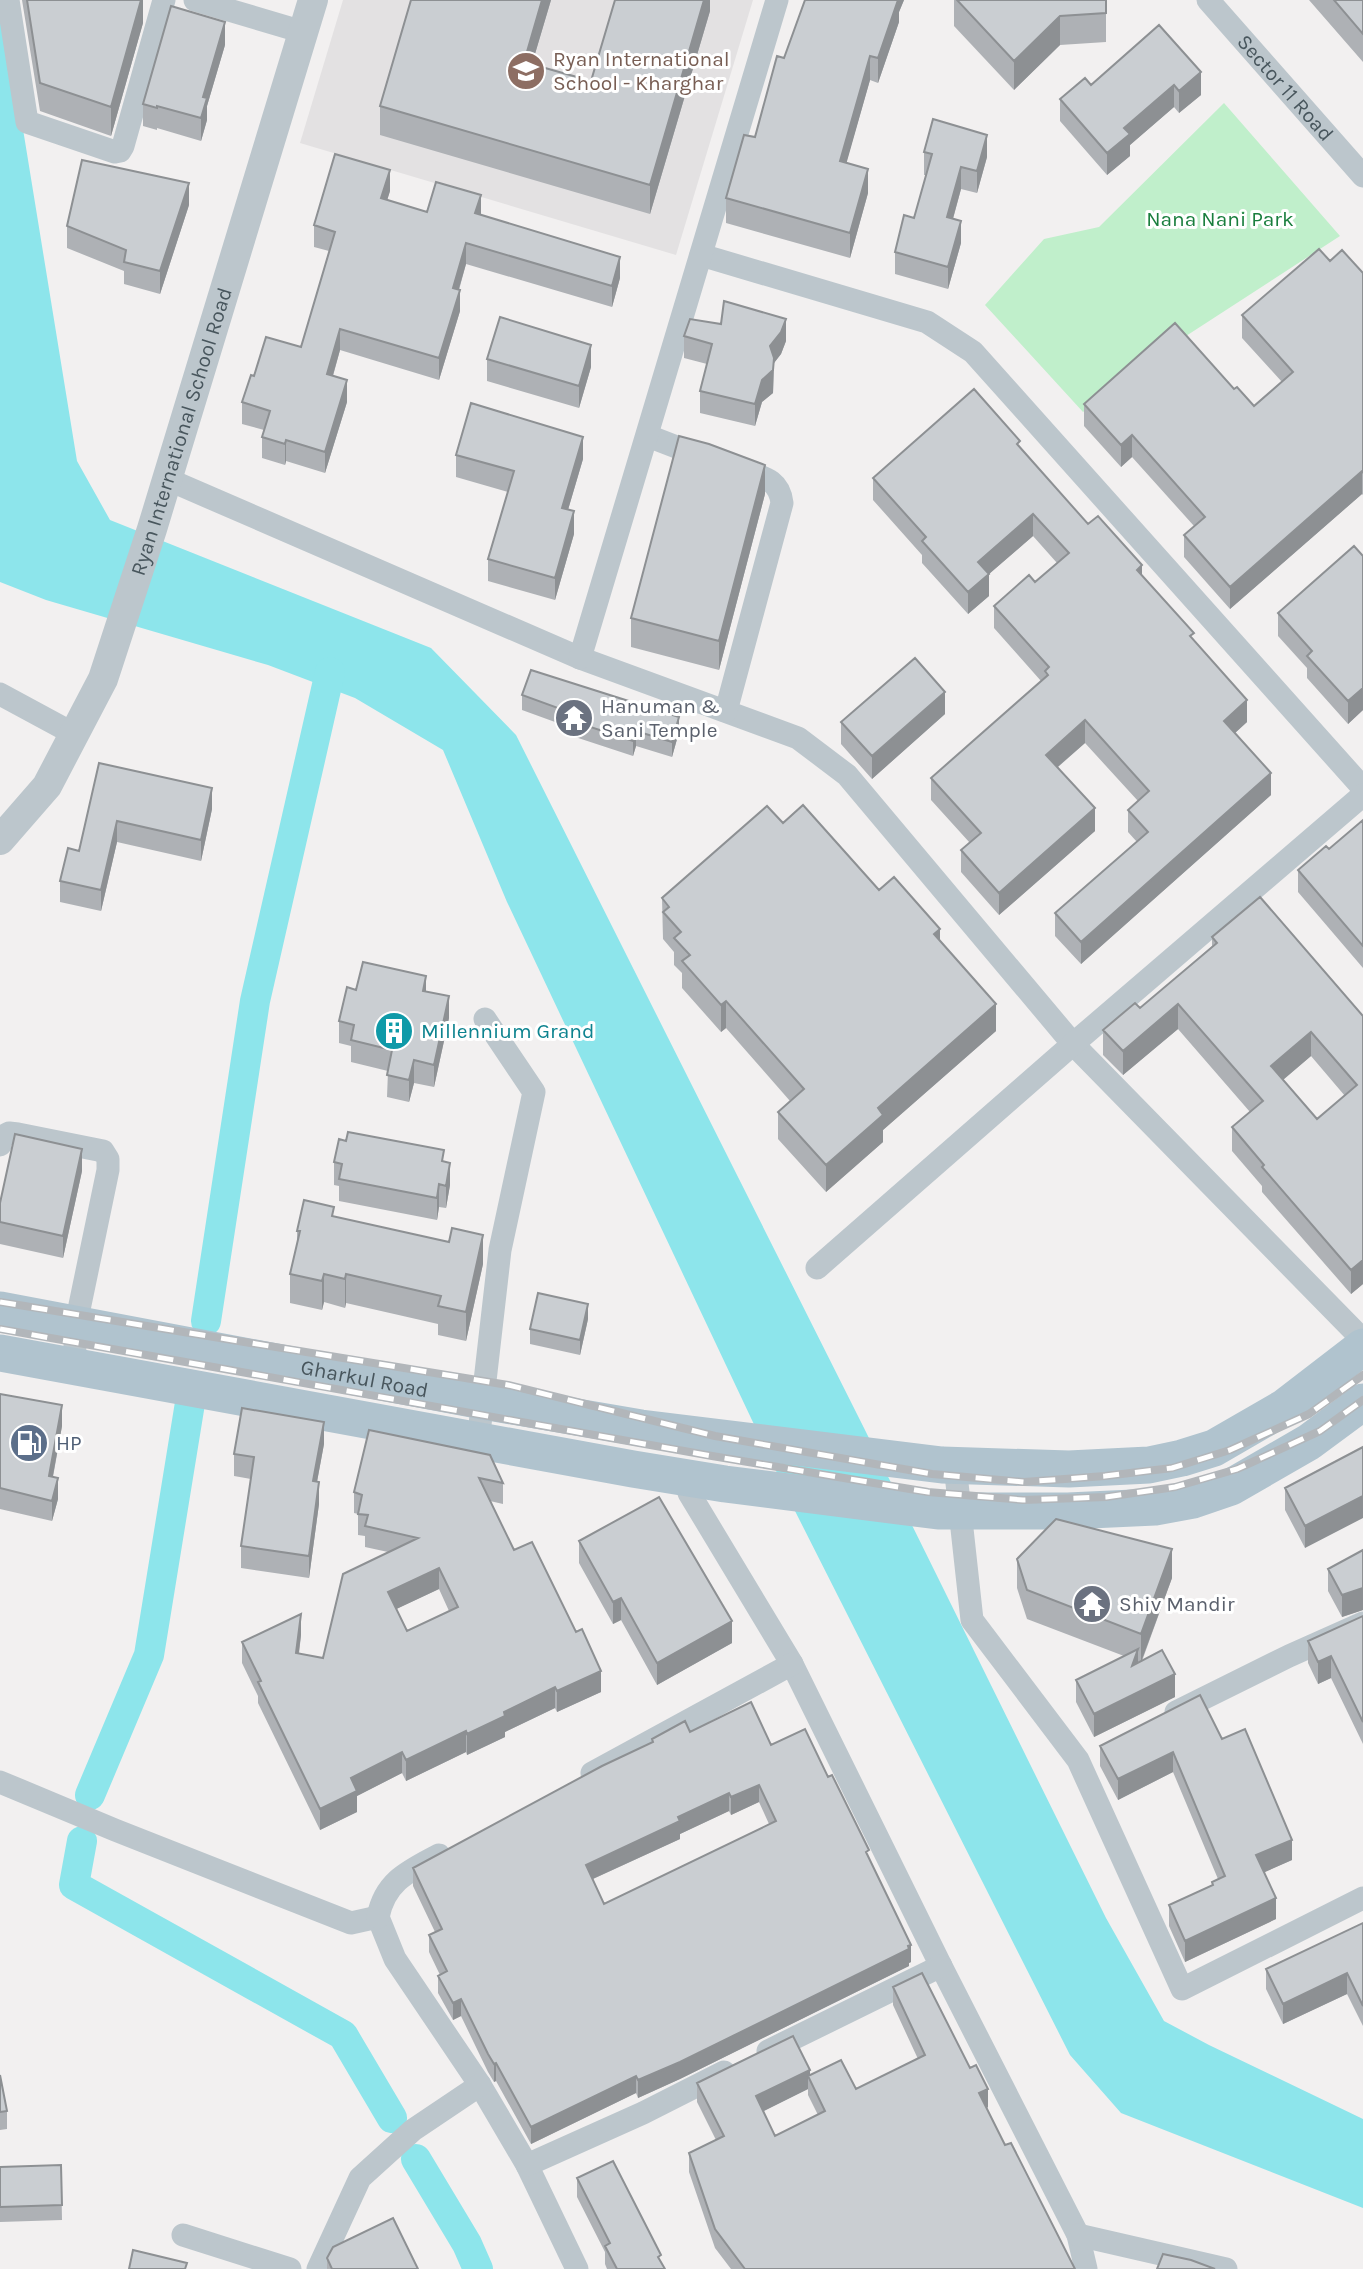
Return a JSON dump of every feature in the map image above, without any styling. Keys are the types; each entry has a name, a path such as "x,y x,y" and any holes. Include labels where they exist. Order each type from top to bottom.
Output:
{"main road":[{"name":"Gharkul Road","path":"0,1310 641,1428 948,1465 1069,1469 1149,1465 1214,1448 1285,1407 1363,1348"},
{"name":"Gharkul Road","path":"0,1353 478,1442 688,1485 725,1484 949,1511 1116,1510 1193,1500 1231,1487 1269,1467 1309,1442 1363,1402"}],"street":[{"path":"8,0 27,122 115,152 123,146 162,7 138,7"},
{"path":"195,0 223,4 303,32"},
{"name":"Ryan International School Road","path":"0,840 47,786 103,679 152,529 313,0"},
{"path":"580,658 778,0"},
{"name":"Sector 11 Road","path":"1208,0 1363,176"},
{"path":"701,255 927,322 973,352 1363,788"},
{"path":"648,436 772,481 780,491 782,503 726,711"},
{"path":"167,479 580,658 799,738 847,775 1073,1044 1363,1340"},
{"path":"0,694 74,734"},
{"path":"817,1268 1363,795"},
{"path":"478,1442 499,1250 534,1092 485,1018"},
{"path":"0,1145 1,1137 9,1133 18,1134 103,1151 108,1159 108,1170 75,1324 74,1366"},
{"path":"948,1465 949,1511 972,1620 1078,1760 1182,1989 1363,1898"},
{"path":"688,1485 792,1664 1077,2235 1086,2269"},
{"path":"1152,1723 1363,1623"},
{"path":"571,1784 792,1664"},
{"path":"1078,1760 1103,1748"},
{"path":"0,1782 351,1923 378,1917"},
{"path":"461,1843 400,1877 387,1893 378,1917 395,1959 480,2085 527,2165 577,2269"},
{"path":"527,2165 643,2113 941,1965"},
{"path":"318,2269 360,2178 414,2130 480,2085"},
{"path":"183,2235 290,2269"},
{"path":"1077,2235 1226,2269"}],"shaded area":[{"name":"Ryan International School - Kharghar","path":"343,0 753,0 676,255 300,143"}],"green space":[{"name":"Nana Nani Park","path":"1224,103 1340,236 1186,336 1083,412 985,305 1044,239 1099,227"}],"water":[{"path":"0,0 77,461 110,520 431,648 516,735 864,1428 1106,1918 1164,2021 1363,2119 1363,2208 1121,2113 1070,2055 795,1511 507,902 443,750 355,698 268,665 46,600 0,582"}],"building":[{"path":"27,0 141,0 111,107 40,83"},
{"path":"411,0 542,0 524,62 591,81 615,0 704,0 650,185 380,106"},
{"path":"805,0 898,0 878,58 870,56 840,161 868,169 850,233 726,198 744,135 755,137 777,56 784,58"},
{"path":"957,0 1106,0 1106,13 1060,16 1014,61"},
{"path":"1334,0 1363,0 1363,34"},
{"path":"171,6 225,22 203,97 207,98 201,118 143,104"},
{"path":"1159,25 1201,72 1179,91 1174,85 1124,128 1130,134 1107,153 1060,99 1085,78 1091,85"},
{"path":"933,119 987,135 977,171 961,167 947,217 961,221 948,267 895,252 904,215 914,218 932,154 924,152"},
{"path":"335,154 390,170 381,198 427,212 436,182 481,195 475,213 620,257 612,286 466,243 453,288 460,290 439,358 340,329 327,374 347,380 325,452 286,440 285,444 262,437 270,411 242,402 251,375 254,376 266,337 301,347 335,232 314,225"},
{"path":"82,160 189,183 160,271 124,262 126,250 67,226"},
{"path":"1319,249 1330,261 1342,250 1363,273 1363,473 1362,471 1230,587 1184,535 1205,517 1132,435 1121,445 1084,404 1175,323 1234,389 1237,387 1254,406 1293,372 1242,315"},
{"path":"724,301 786,319 781,332 770,346 774,358 773,370 762,380 755,404 700,391 712,344 684,336 690,319 721,324"},
{"path":"500,317 591,345 579,386 487,359"},
{"path":"974,389 1020,441 1017,444 1088,524 1098,516 1142,565 1137,570 1194,633 1190,636 1247,700 1224,721 1271,773 1081,942 1055,913 1148,832 1128,810 1149,791 1085,720 1046,755 1095,808 999,893 961,850 981,833 931,778 1048,675 1045,671 1049,667 994,606 1029,575 1035,582 1069,553 1033,514 978,562 989,574 968,592 922,541 926,537 873,478"},
{"path":"471,403 583,437 562,508 574,511 555,578 488,559 514,471 456,455"},
{"path":"679,436 765,465 719,641 631,618"},
{"path":"1354,546 1363,556 1363,688 1348,701 1307,656 1312,651 1278,613"},
{"path":"915,658 945,692 872,756 841,722"},
{"path":"531,670 679,717 672,742 636,731 633,741 566,719 569,712 522,695"},
{"path":"99,763 212,788 201,840 117,821 101,890 60,881 68,848 79,851"},
{"path":"803,805 879,890 894,877 940,929 934,934 996,1004 878,1108 883,1115 826,1165 778,1112 804,1089 726,1001 721,1005 682,961 690,955 674,938 681,932 663,912 669,907 662,898 767,806 783,823"},
{"path":"1363,820 1363,946 1298,870 1326,846 1329,849"},
{"path":"1260,897 1363,1016 1363,1260 1351,1270 1262,1167 1264,1165 1232,1127 1263,1101 1178,1004 1123,1051 1103,1030 1135,1003 1140,1008 1217,943 1212,937","holes":["1311,1032 1357,1085 1317,1119 1271,1066"]},
{"name":"Millennium Grand","path":"363,962 426,976 423,991 449,996 434,1065 414,1060 409,1080 387,1075 392,1050 351,1040 354,1025 339,1021 347,987 356,990"},
{"path":"348,1132 444,1150 442,1161 450,1163 446,1186 439,1184 437,1198 339,1179 342,1164 334,1162 339,1139 346,1141"},
{"path":"15,1134 82,1149 63,1236 0,1222 0,1203"},
{"path":"304,1200 334,1207 332,1216 449,1242 452,1228 483,1235 466,1312 438,1306 441,1296 346,1274 345,1279 324,1274 322,1281 290,1274"},
{"path":"538,1293 588,1304 580,1340 530,1329"},
{"path":"0,1394 62,1405 49,1476 58,1478 52,1501 0,1488"},
{"path":"242,1408 324,1422 313,1481 319,1482 309,1556 241,1546 254,1457 234,1454"},
{"path":"369,1430 490,1455 503,1483 479,1478 514,1550 532,1542 576,1632 582,1629 601,1671 557,1691 555,1687 504,1712 505,1716 467,1734 466,1731 406,1760 402,1752 351,1778 357,1791 320,1809 258,1682 261,1681 242,1642 301,1614 296,1653 323,1658 343,1574 418,1538 365,1526 368,1515 358,1514 362,1495 354,1492","holes":["439,1568 458,1607 407,1631 388,1592"]},
{"path":"1363,1447 1363,1496 1305,1526 1285,1488"},
{"path":"659,1497 732,1621 657,1663 621,1598 613,1602 579,1541"},
{"name":"Shiv Mandir","path":"1056,1519 1172,1549 1141,1634 1027,1590 1017,1559"},
{"path":"1363,1550 1363,1588 1342,1595 1328,1569"},
{"path":"1363,1616 1363,1722 1331,1656 1318,1662 1308,1641"},
{"path":"1138,1649 1132,1666 1162,1650 1175,1674 1094,1714 1076,1680"},
{"path":"1200,1695 1222,1739 1245,1729 1292,1840 1256,1855 1276,1898 1185,1941 1169,1905 1213,1885 1212,1882 1225,1876 1173,1752 1118,1779 1100,1746"},
{"path":"751,1702 771,1745 805,1729 828,1777 832,1775 869,1850 866,1852 911,1945 908,1946 909,1949 680,2062 638,2080 636,2076 531,2127 496,2063 494,2064 488,2054 461,1999 453,2003 438,1976 447,1971 429,1935 442,1929 413,1868 602,1766 653,1742 652,1739 685,1721 690,1732","holes":["759,1785 776,1821 604,1904 586,1865 680,1821 678,1817 729,1793 731,1797"]},
{"path":"1363,1923 1363,2006 1347,1973 1283,2004 1266,1969"},
{"path":"922,1973 970,2068 976,2065 988,2089 979,2093 1005,2145 1011,2143 1075,2269 745,2269 715,2229 689,2153 724,2136 697,2083 793,2036 810,2070 756,2096 775,2136 825,2111 808,2076 841,2060 856,2089 925,2055 893,1987"},
{"path":"0,2075 7,2111 0,2112"},
{"path":"613,2161 661,2255 658,2257 665,2269 617,2269 605,2246 610,2243 577,2178"},
{"path":"61,2165 62,2205 0,2207 0,2167"},
{"path":"393,2218 418,2269 332,2269 327,2258 333,2247"},
{"path":"133,2250 187,2263 185,2269 129,2269"},
{"path":"1163,2254 1191,2260 1215,2269 1157,2269"}],"waterway":[{"path":"206,1321 255,1001 330,672"},
{"path":"90,1795 149,1655 190,1403"},
{"path":"82,1841 74,1885 343,2035 392,2118"},
{"path":"392,2118 416,2159"},
{"path":"416,2159 467,2244 478,2269"}],"railway":[{"path":"0,1302 508,1385 715,1436 932,1474 1024,1482 1172,1468 1230,1450 1309,1414 1363,1375"},
{"path":"0,1329 712,1456 928,1492 1023,1500 1106,1497 1175,1487 1237,1469 1320,1431 1363,1400"}],"place":[{"name":"Ryan International School - Kharghar","path":"526,71"},
{"name":"Hanuman & Sani Temple","path":"574,718"},
{"name":"Millennium Grand","path":"394,1031"},
{"name":"HP","path":"29,1443"},
{"name":"Shiv Mandir","path":"1092,1604"}]}
